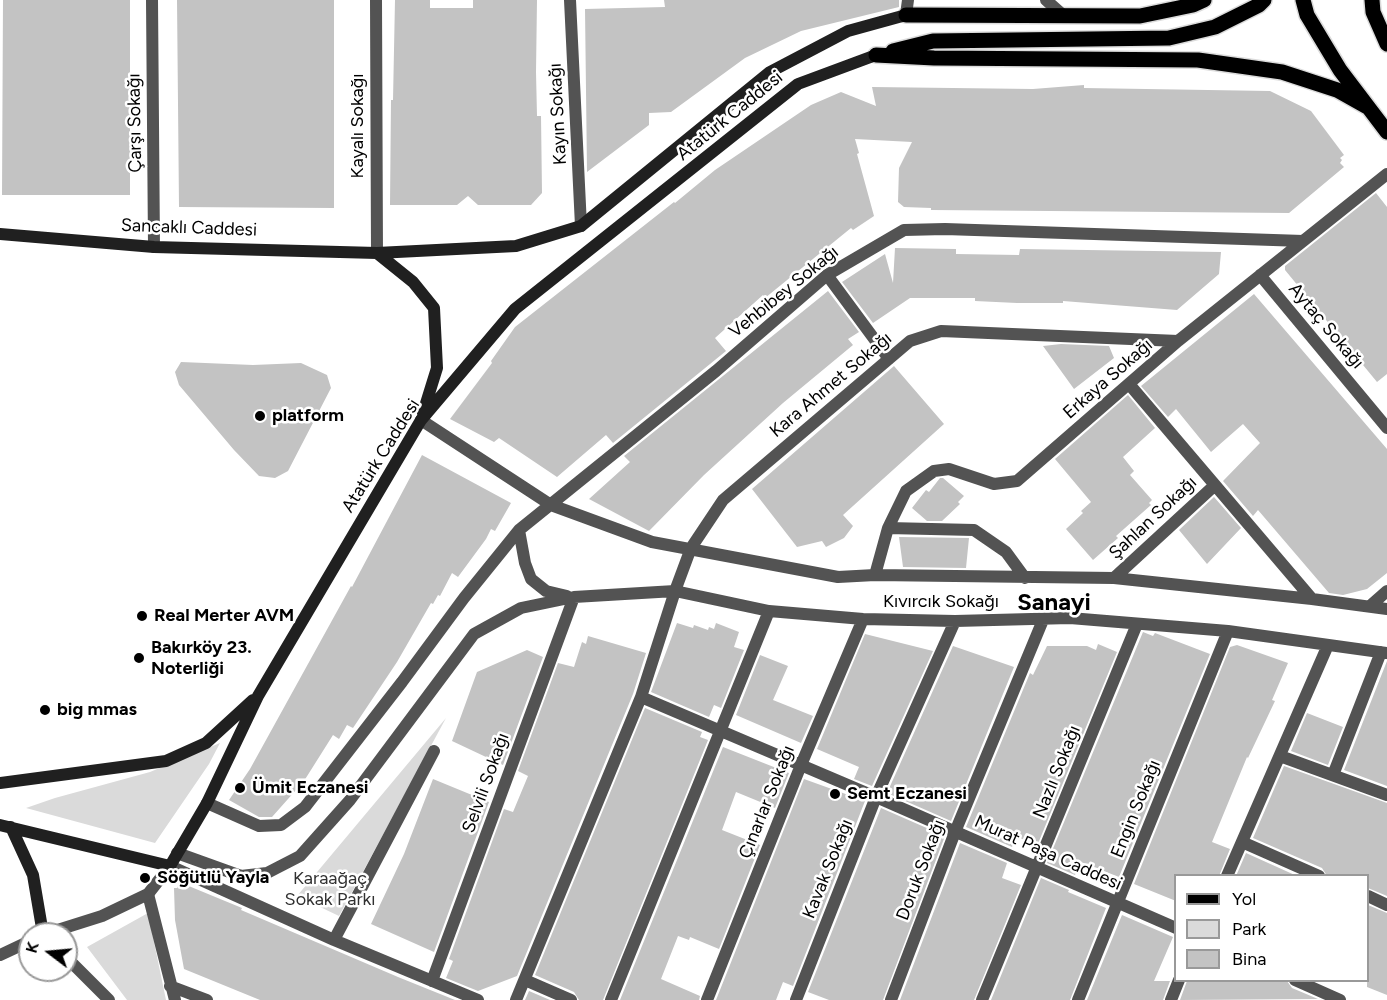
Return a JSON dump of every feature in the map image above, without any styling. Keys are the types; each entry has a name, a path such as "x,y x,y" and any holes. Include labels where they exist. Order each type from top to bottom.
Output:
{"main road":[{"path":"907,7 1064,16 1140,16 1193,5 1204,0"},
{"path":"876,54 933,41 1169,38 1215,27 1259,5 1264,0"},
{"path":"1304,0 1307,15 1334,60 1387,132"},
{"path":"1372,0 1373,12 1387,44"},
{"name":"Atatürk Caddesi","path":"581,226 770,72 848,32 907,7"},
{"path":"876,54 934,58 1198,60 1282,72 1337,90 1369,108"},
{"name":"Atatürk Caddesi","path":"170,866 207,803 258,696 421,420 515,309 798,84 876,54"},
{"name":"Sancaklı Caddesi","path":"0,234 154,247 377,253 516,246 581,226"},
{"path":"377,253 413,282 435,308 437,368 421,420"},
{"path":"0,783 166,760 206,743 258,696"},
{"path":"6,826 170,866"},
{"path":"6,826 33,874 42,922"}],"street":[{"name":"Çarşı Sokağı","path":"152,0 154,247"},
{"name":"Kayalı Sokağı","path":"375,0 377,253"},
{"name":"Kayın Sokağı","path":"570,0 581,226"},
{"path":"1046,0 1064,16"},
{"name":"Erkaya Sokağı","path":"875,575 888,528 906,491 934,471 949,469 993,484 1017,481 1178,341 1387,174"},
{"name":"Vehbibey Sokağı","path":"207,803 259,826 281,825 305,807 464,598 519,530 716,371 827,274 904,230 1303,242"},
{"path":"827,274 889,359"},
{"name":"Aytaç Sokağı","path":"1260,276 1387,428"},
{"name":"Kara Ahmet Sokağı","path":"516,1000 641,697 691,548 723,500 910,341 941,331 1178,341"},
{"path":"1129,384 1312,598"},
{"name":"Kıvırcık Sokağı","path":"421,420 551,505 652,542 838,577 875,575 1114,578 1312,598 1387,609"},
{"name":"Şahlan Sokağı","path":"1114,578 1215,485"},
{"path":"888,528 974,530 1006,552 1025,578"},
{"path":"519,530 525,563 531,579 546,591 574,597"},
{"name":"Kıvırcık Sokağı","path":"574,597 675,591 769,611 863,619 956,621 1070,618 1228,631 1384,653"},
{"path":"1370,606 1387,591"},
{"path":"177,853 241,876 267,873 300,856 350,800 474,634 521,608 574,597"},
{"name":"Selvili Sokağı","path":"432,981 574,597"},
{"path":"611,1000 769,611"},
{"name":"Çınarlar Sokağı","path":"707,1000 801,765 863,619"},
{"name":"Doruk Sokağı","path":"891,1000 955,832 1043,620"},
{"name":"Kavak Sokağı","path":"796,1000 876,797 956,621"},
{"name":"Nazlı Sokağı","path":"982,1000 1137,624"},
{"name":"Engin Sokağı","path":"1078,1000 1228,631"},
{"path":"1228,874 1328,645"},
{"path":"1333,775 1384,653"},
{"name":"Murat Paşa Caddesi","path":"641,697 722,730 1174,927"},
{"path":"334,940 434,751"},
{"path":"1280,756 1387,795"},
{"path":"1242,842 1314,874"},
{"path":"170,866 334,940 478,1000"},
{"name":"Atatürk Caddesi","path":"78,923 102,916 148,894 170,866"},
{"path":"148,894 175,1000"},
{"path":"1369,896 1387,905"},
{"path":"0,956 18,947"},
{"path":"78,969 109,1000"},
{"path":"525,980 571,1000"},
{"path":"1171,1000 1179,982"},
{"path":"1297,982 1340,1000"},
{"path":"170,986 207,1000"}],"green space":[{"name":"Karaağaç Sokak Parkı","path":"446,718 339,916 297,896"},
{"path":"220,743 209,764 155,843 26,808 150,772"},
{"path":"148,913 166,1000 127,1000 87,947"}],"building":[{"path":"3,0 130,0 130,195 2,195"},
{"path":"177,0 334,0 334,208 179,207"},
{"path":"395,0 430,0 430,8 473,8 473,0 537,0 537,116 541,116 542,193 531,205 478,205 468,196 457,205 390,205"},
{"path":"664,0 899,0 899,7 801,31 745,58 671,112 649,113 649,125 587,172 585,9 665,7"},
{"path":"1084,85 1084,88 1270,91 1311,111 1344,155 1340,158 1342,160 1340,163 1344,167 1289,213 931,210 931,208 904,207 898,202 899,168 912,142 855,139 874,216 853,230 851,228 765,298 763,295 715,338 726,351 613,443 606,435 557,477 499,438 494,442 450,419 492,363 491,361 515,327 715,170 811,105 841,92 876,106 872,87 1033,89"},
{"path":"1376,193 1387,207 1387,374 1377,382 1285,270 1285,266"},
{"path":"895,248 956,249 956,254 1019,255 1020,249 1221,252 1219,274 1177,310 1063,301 1063,303 1017,303 975,301 975,298 910,298 873,323 842,282 885,254 893,283"},
{"path":"828,291 859,332 848,339 853,345 783,403 704,475 649,531 589,499 630,462 624,456"},
{"path":"1254,294 1387,449 1387,573 1367,589 1343,595 1329,593 1258,510 1253,516 1223,481 1260,443 1243,424 1211,452 1176,409 1168,417 1141,386"},
{"path":"1061,344 1109,346 1114,358 1074,389 1043,346"},
{"name":"platform","path":"181,362 253,365 301,363 327,375 331,388 288,471 275,478 259,476 179,385 175,372"},
{"path":"894,366 944,424 843,515 853,526 844,538 826,547 822,541 797,547 752,489"},
{"path":"1128,395 1155,428 1123,457 1134,471 1130,475 1152,500 1149,503 1151,505 1093,560 1066,529 1091,502 1055,459"},
{"path":"422,455 511,503 495,531 491,529 458,577 452,573 440,596 438,595 433,604 431,603 397,662 353,728 347,725 339,739 333,735 304,781 272,817 259,817 229,800 250,769 352,587"},
{"path":"940,478 964,496 958,502 960,504 942,521 927,521 912,508 926,490 929,492"},
{"path":"1214,497 1241,528 1207,564 1179,530"},
{"path":"899,537 969,538 966,568 903,567"},
{"path":"677,623 708,630 709,627 714,629 716,623 739,632 734,647 744,650 721,708 714,705 709,717 651,692"},
{"path":"1143,632 1153,636 1155,633 1210,654 1119,877 1081,862 1075,875 1047,863"},
{"path":"865,634 933,651 872,786 854,779 859,767 817,749"},
{"path":"588,636 646,653 633,694 517,976 478,991 446,978 453,961 449,959 504,809 513,812 528,776 518,771 558,663 574,667 582,642 586,644"},
{"path":"1098,644 1117,652 1037,846 1016,836 1012,847 966,827 1030,673 1033,675 1047,646 1087,646 1096,650"},
{"path":"1237,645 1288,663 1272,700 1275,701 1247,757 1212,842 1230,849 1220,874 1174,874 1174,900 1134,884 1230,647"},
{"path":"953,646 1014,667 951,821 887,793"},
{"path":"527,650 543,657 503,765 452,741 477,672"},
{"path":"760,655 788,666 773,700 813,716 801,743 736,715"},
{"path":"1387,661 1387,786 1344,770"},
{"path":"645,708 702,732 700,737 708,740 603,1000 579,1000 574,992 535,975"},
{"path":"1307,713 1343,727 1328,765 1291,751"},
{"path":"723,747 789,773 775,808 736,792 722,830 760,845 719,949 690,937 689,940 678,936 661,979 700,996 699,1000 620,1000"},
{"path":"1284,766 1387,803 1387,896 1369,888 1369,874 1326,874 1322,868 1253,838"},
{"path":"433,779 489,802 434,952 371,924 404,854"},
{"path":"804,779 865,801 793,986 783,982 776,1000 716,1000"},
{"path":"881,808 945,836 883,1000 829,1000 808,992"},
{"path":"960,843 1007,863 1002,878 1021,885 974,1000 900,1000"},
{"path":"1246,853 1293,874 1237,874"},
{"path":"1041,878 1106,908 1070,1000 991,1000"},
{"path":"179,882 455,1000 260,1000 184,969 175,920 174,888 177,888"},
{"path":"1369,905 1387,913 1387,995 1367,987 1367,982 1369,982"},
{"path":"1122,915 1173,937 1154,981 1170,981 1163,1000 1087,1000"},
{"path":"1187,982 1288,982 1292,988 1318,999 1180,1000"},
{"path":"529,991 550,1000 525,1000"}],"place":[{"name":"platform","path":"260,416"},
{"name":"Real Merter AVM","path":"142,616"},
{"name":"Bakırköy 23. Noterliği","path":"139,658"},
{"name":"big mmas","path":"45,710"},
{"name":"Ümit Eczanesi","path":"240,788"},
{"name":"Semt Eczanesi","path":"835,794"},
{"name":"Söğütlü Yayla","path":"145,878"}],"district":[{"name":"Sanayi","path":"1054,603"}]}
